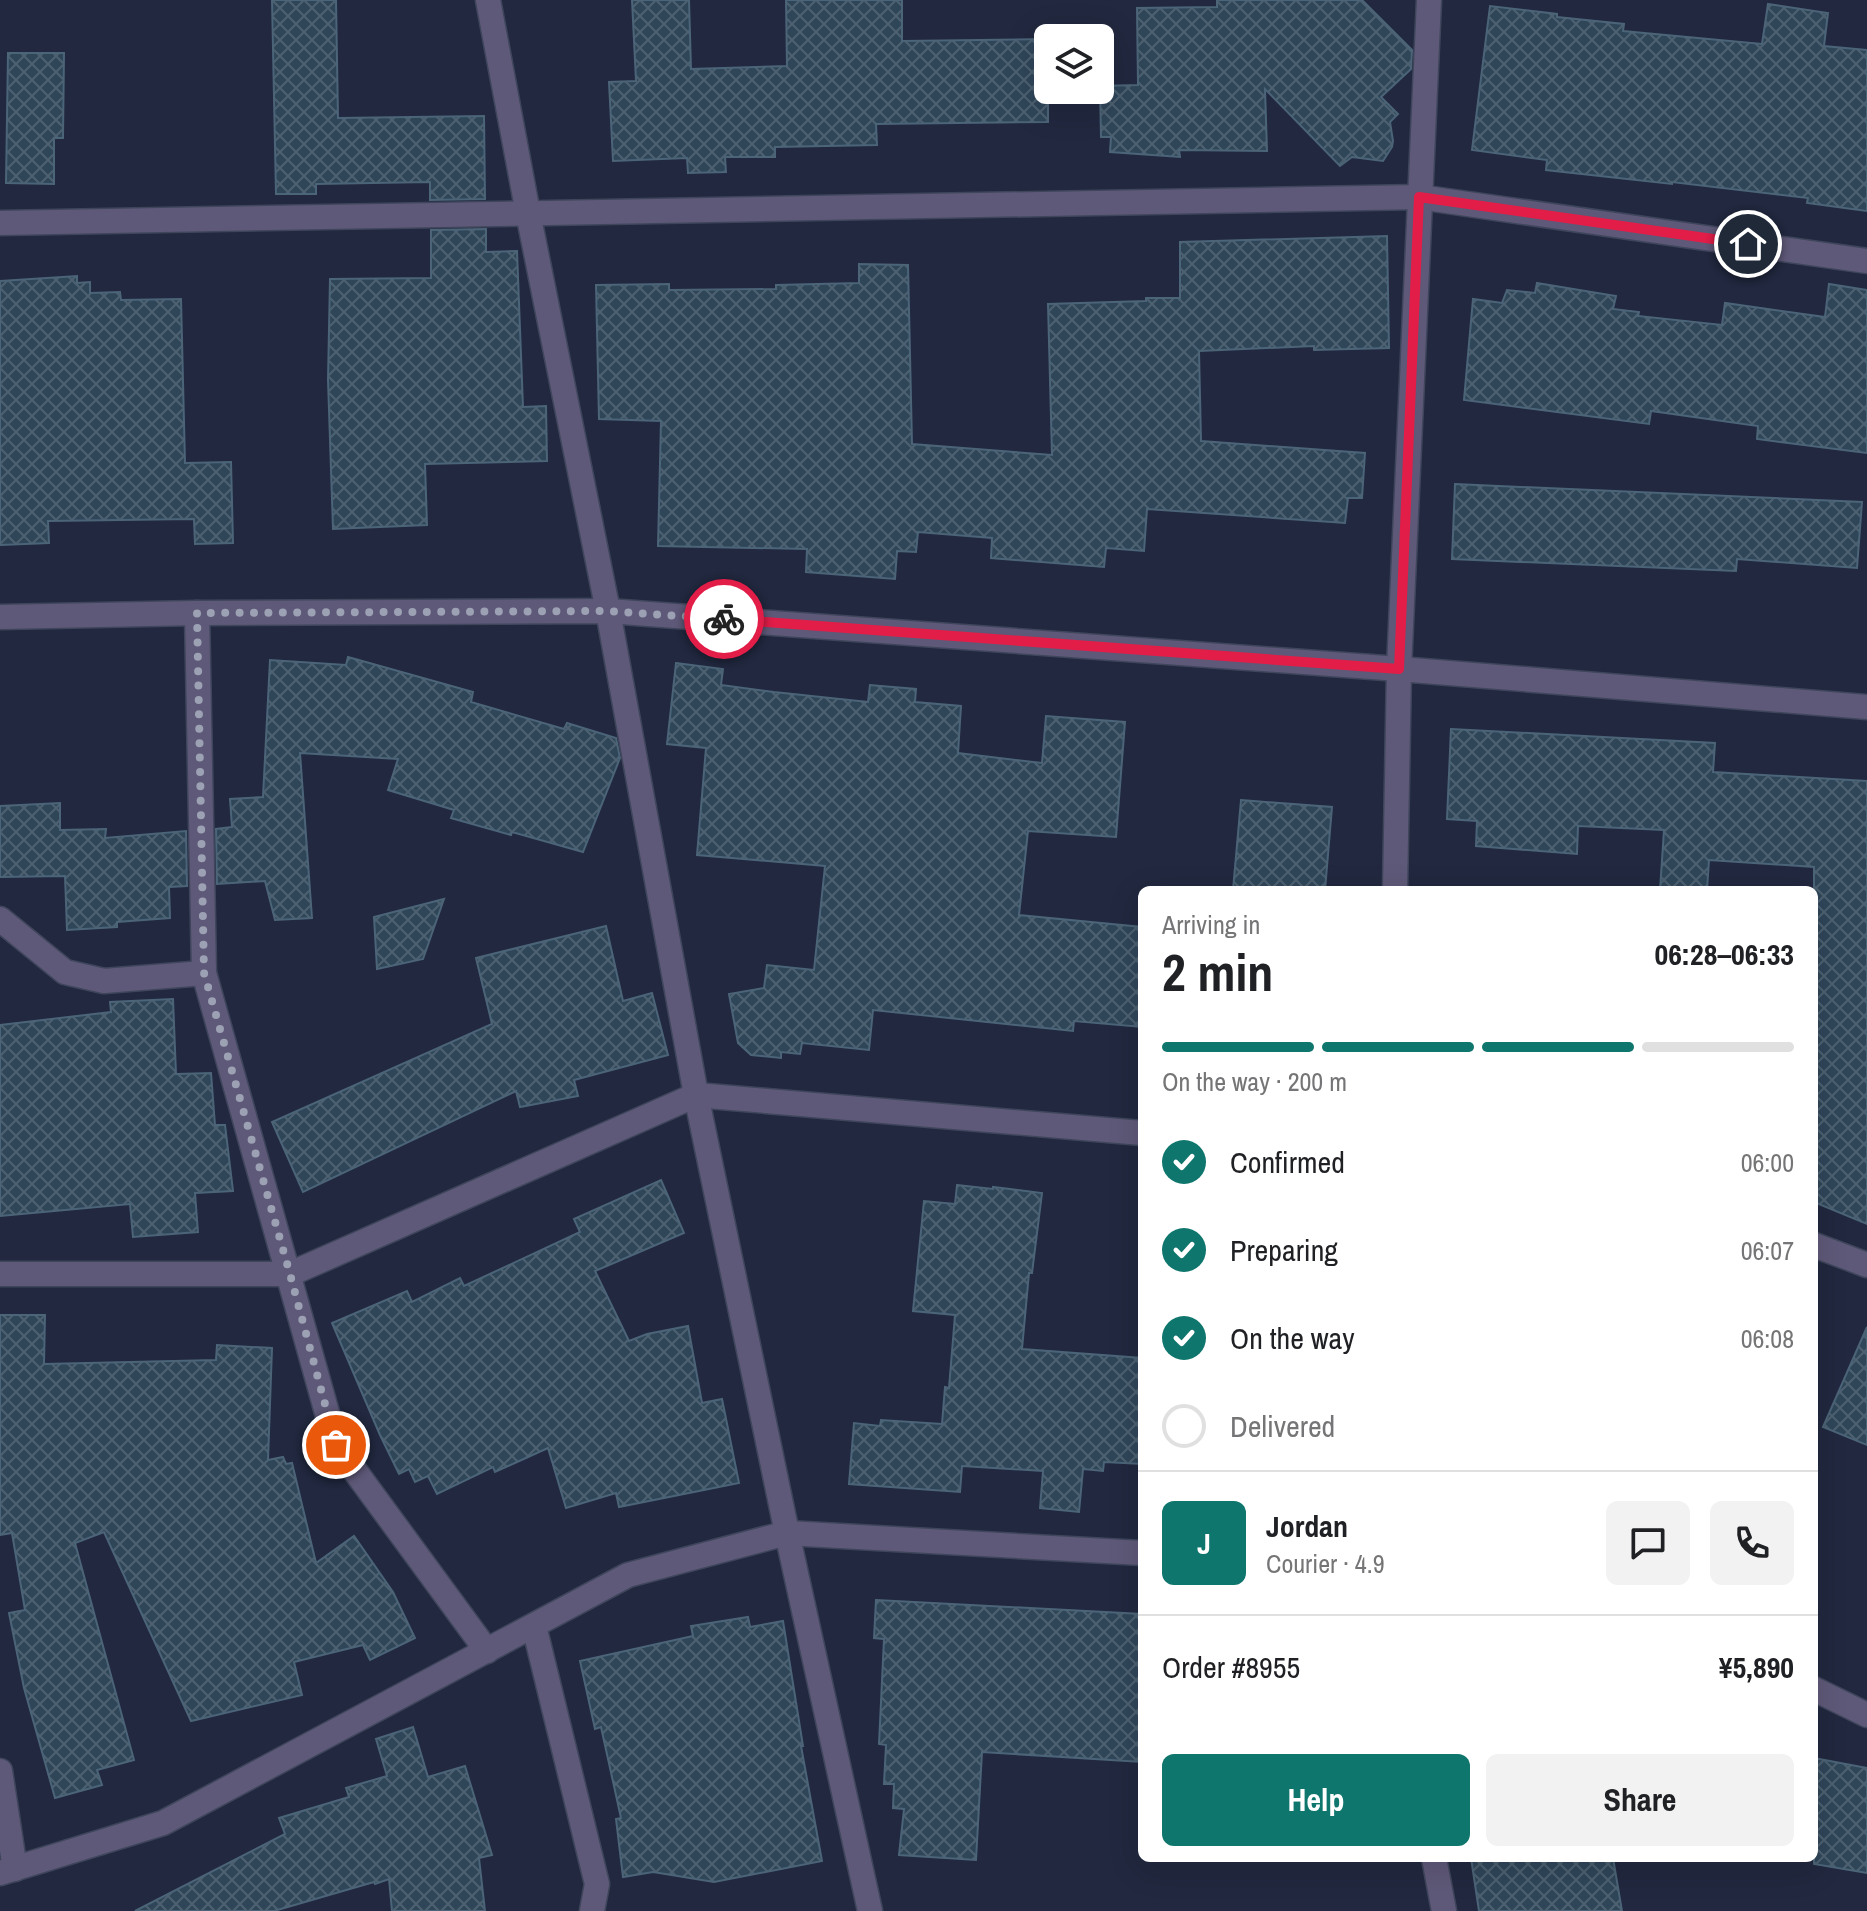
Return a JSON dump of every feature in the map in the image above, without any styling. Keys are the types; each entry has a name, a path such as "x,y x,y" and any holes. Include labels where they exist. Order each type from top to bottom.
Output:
{"street":[{"path":"488,0 608,611 696,1095 870,1911"},
{"path":"1395,886 1399,669 1429,0"},
{"path":"0,223 1419,197 1867,261"},
{"path":"0,617 608,611 1867,707"},
{"path":"197,613 204,973 336,1445 487,1651"},
{"path":"0,919 65,972 104,981 204,973"},
{"path":"0,1274 290,1274 696,1095 1138,1133"},
{"path":"1818,1247 1867,1265"},
{"path":"0,1771 8,1871 163,1823 628,1575 787,1533 1138,1553"},
{"path":"534,1626 597,1884 592,1911"},
{"path":"1818,1691 1867,1715"},
{"path":"1435,1862 1444,1911"}],"building":[{"path":"272,0 336,0 338,118 484,116 485,199 430,200 430,182 316,184 316,194 276,194"},
{"path":"632,0 689,0 691,69 787,66 786,0 902,0 902,41 1034,39 1034,104 1048,104 1048,122 876,124 877,145 775,147 775,157 725,157 726,172 688,173 687,158 613,161 609,82 636,81"},
{"path":"1217,0 1362,0 1412,50 1411,69 1381,97 1398,114 1390,122 1392,147 1383,161 1352,157 1340,166 1265,89 1267,151 1179,150 1180,157 1110,152 1111,137 1101,137 1100,104 1114,104 1114,86 1138,85 1137,8 1217,7"},
{"path":"1768,4 1828,13 1824,46 1867,50 1867,211 1807,203 1808,198 1546,170 1547,160 1472,150 1490,6 1624,24 1623,31 1762,44"},
{"path":"8,53 64,53 63,138 54,138 54,184 6,183"},
{"path":"486,229 486,252 517,251 523,407 546,406 547,461 425,464 427,525 333,529 328,380 330,279 431,278 431,230"},
{"path":"1387,236 1389,348 1314,350 1314,346 1199,351 1201,441 1365,453 1362,498 1348,498 1345,523 1147,509 1144,551 1106,548 1104,567 991,558 992,538 918,532 916,552 897,551 895,579 806,572 807,549 658,546 661,421 599,419 596,285 669,284 669,290 776,289 776,285 859,283 859,264 908,265 912,444 1052,455 1048,304 1180,298 1180,242"},
{"path":"77,276 77,283 90,282 90,293 120,292 121,300 181,299 185,463 231,462 233,543 195,544 194,519 48,521 49,543 0,545 0,281"},
{"path":"1537,283 1616,296 1613,309 1639,312 1638,316 1722,325 1725,303 1825,317 1829,284 1867,290 1867,453 1757,439 1758,426 1651,411 1649,424 1464,400 1473,299 1502,303 1507,290 1535,293"},
{"path":"1455,484 1862,502 1857,568 1737,559 1736,571 1452,559"},
{"path":"348,657 473,692 471,702 564,729 567,723 616,738 620,758 583,852 451,818 454,810 388,790 398,759 300,753 312,918 275,920 265,881 217,884 216,829 232,827 230,799 263,797 270,660 346,665"},
{"path":"676,663 723,669 721,685 774,692 868,702 870,685 916,689 915,702 961,706 958,753 1042,763 1046,716 1125,722 1116,837 1028,831 1019,915 1138,927 1138,1027 1074,1021 1073,1031 873,1010 869,1050 802,1043 800,1054 781,1052 781,1058 751,1055 738,1043 729,994 764,988 767,965 814,970 825,866 697,855 706,748 667,744"},
{"path":"1451,729 1715,743 1713,772 1867,781 1867,1224 1818,1204 1818,886 1814,886 1814,867 1709,860 1707,886 1660,886 1664,830 1578,826 1577,854 1476,846 1477,821 1447,819"},
{"path":"1241,800 1332,807 1325,886 1233,886"},
{"path":"60,803 60,830 106,829 105,838 186,831 187,886 169,887 170,918 117,922 117,927 67,930 65,876 0,877 0,806"},
{"path":"444,899 423,959 377,969 374,917"},
{"path":"606,926 623,1001 652,993 668,1055 574,1080 578,1096 520,1107 516,1091 303,1192 272,1122 492,1024 476,958"},
{"path":"173,999 176,1074 211,1073 215,1125 225,1125 233,1191 195,1193 198,1232 133,1237 130,1204 0,1216 0,1025 111,1012 110,1002"},
{"path":"661,1180 684,1233 595,1271 629,1341 688,1326 702,1403 722,1399 739,1483 619,1507 616,1493 566,1508 548,1448 495,1472 493,1467 437,1494 428,1476 415,1482 409,1469 399,1474 332,1323 407,1291 412,1302 460,1278 464,1286 580,1232 574,1219"},
{"path":"957,1185 1042,1193 1032,1273 1029,1273 1022,1349 1138,1358 1138,1464 1104,1462 1103,1471 1083,1469 1079,1512 1040,1508 1043,1471 962,1466 960,1492 849,1484 854,1423 880,1426 881,1420 942,1424 945,1387 949,1388 955,1315 913,1311 924,1201 955,1204"},
{"path":"0,1315 45,1315 44,1364 216,1360 217,1345 272,1348 268,1460 283,1457 286,1464 292,1463 316,1563 354,1536 393,1592 415,1638 370,1660 363,1645 294,1662 302,1695 191,1721 104,1532 75,1543 134,1760 97,1770 102,1785 55,1798 24,1688 9,1613 25,1610 12,1533 0,1535"},
{"path":"1867,1327 1867,1445 1823,1427"},
{"path":"876,1600 1138,1614 1138,1762 982,1752 976,1860 899,1855 904,1809 893,1808 894,1784 884,1784 886,1745 879,1744 884,1639 874,1638"},
{"path":"748,1617 750,1627 783,1621 822,1861 714,1882 653,1872 623,1877 616,1819 621,1818 601,1727 595,1729 580,1661 693,1636 691,1626"},
{"path":"413,1727 428,1777 465,1766 492,1855 479,1858 485,1911 392,1911 389,1879 274,1911 135,1911 285,1834 279,1818 349,1797 346,1788 387,1776 376,1739"},
{"path":"1818,1759 1867,1768 1867,1873 1814,1864 1818,1862"},
{"path":"1472,1862 1614,1862 1622,1911 1479,1911"}],"way so far":[{"path":"336,1445 204,973 197,613 608,611 724,619"}],"route":[{"path":"724,619 1399,669 1419,197 1748,244"}]}
